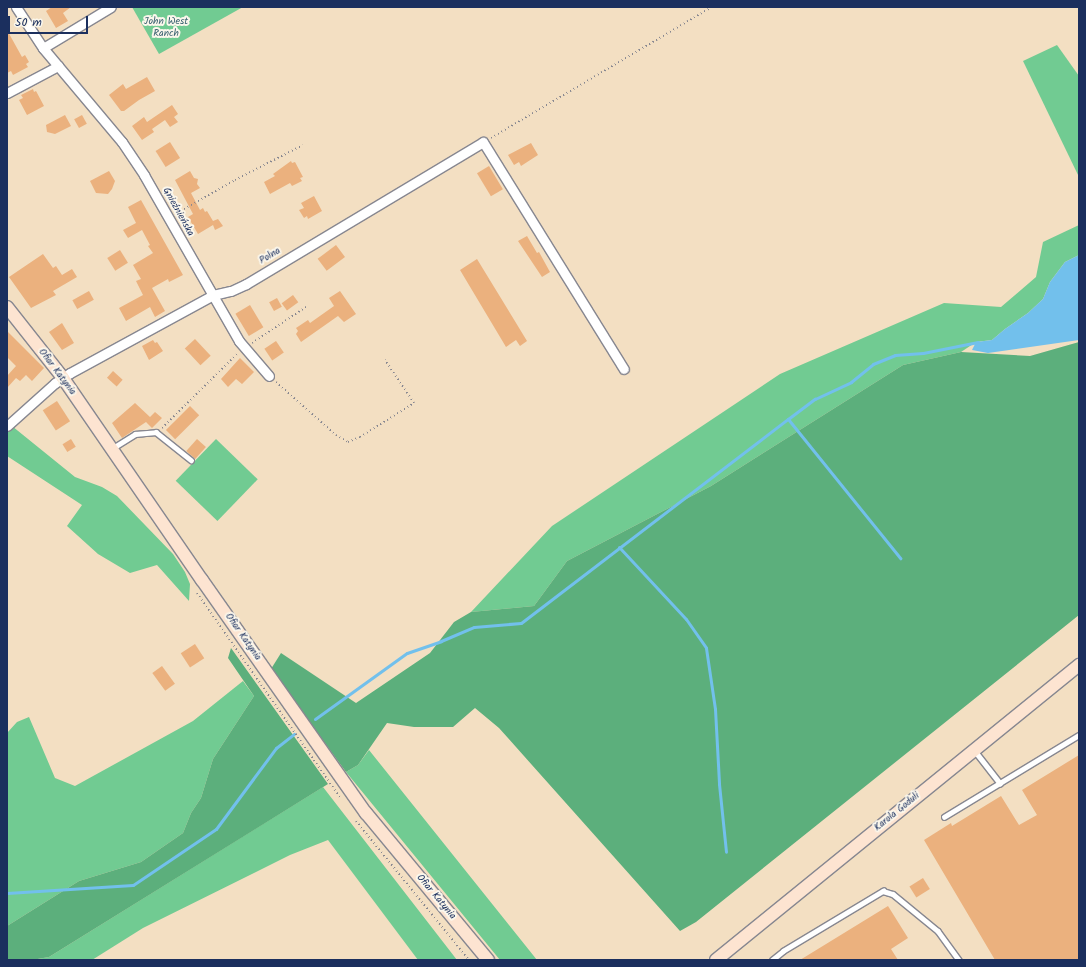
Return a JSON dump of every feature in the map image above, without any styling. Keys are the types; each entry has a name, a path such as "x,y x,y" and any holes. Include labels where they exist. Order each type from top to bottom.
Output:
{"street":[{"name":"Gnieźnieńska","path":"16,7 43,48 122,142 144,175 245,348 269,376"},
{"path":"43,48 111,7"},
{"path":"7,93 58,66"},
{"path":"483,142 624,370"},
{"name":"Polna","path":"7,426 63,378 213,295 246,284 483,142"},
{"name":"Ofiar Katynia","path":"7,307 63,378 202,580 366,813 488,960"},
{"name":"Karola Goduli","path":"716,960 1079,665"}],"lane":[{"path":"113,449 134,434 156,432 191,460"},
{"path":"944,817 1079,735"},
{"path":"974,750 1000,783"},
{"path":"772,960 783,951 883,891 893,894 938,931 958,960"}],"path":[{"path":"483,142 712,7"},
{"path":"168,218 235,180 303,145"},
{"path":"156,432 164,427 245,348 306,307"},
{"path":"269,376 336,435 348,442 360,437 414,403 385,360"}],"green space":[{"name":"John West Ranch","path":"132,7 243,7 159,54"},
{"path":"1057,45 1079,76 1079,177 1023,61"},
{"path":"1079,225 1079,255 1065,262 1050,282 1043,299 1028,313 992,340 976,342 961,352 903,365 711,486 567,561 534,606 471,612 552,526 780,374 944,303 1001,307 1036,277 1043,242"},
{"path":"1079,342 1079,615 696,922 680,931 499,728 475,708 453,727 414,727 387,723 358,765 346,772 271,669 281,653 356,703 430,653 454,622 471,612 534,606 567,561 711,486 903,365 961,352 1030,356"},
{"path":"7,422 75,477 102,487 117,496 173,554 185,572 190,584 189,601 157,565 130,573 98,554 67,526 82,505 7,456"},
{"path":"216,439 258,479 217,521 176,481"},
{"path":"231,648 328,784 49,957 32,960 7,960 7,926 79,881 141,862 183,833 191,813 201,798 213,759 254,696 228,658"},
{"path":"243,681 254,696 213,759 201,798 191,813 183,833 141,862 79,881 7,926 7,733 17,722 29,717 55,778 75,786 193,721"},
{"path":"369,750 537,960 500,960 346,772 358,765"},
{"path":"323,787 457,960 418,960 328,840 290,855 143,928 92,960 32,960 49,957"}],"water":[{"path":"1079,255 1079,340 988,353 972,350 976,342 992,340 1028,313 1043,299 1050,282 1065,262"}],"building":[{"path":"52,7 71,7 63,13 68,21 56,28 46,11"},
{"path":"7,30 22,57 25,55 29,62 26,64 28,67 13,75 11,71 7,73"},
{"path":"147,77 155,91 124,111 121,111 109,95 123,84 126,89"},
{"path":"33,89 34,92 36,91 44,106 27,115 19,100 23,98 21,95"},
{"path":"172,105 178,114 174,117 178,122 170,127 165,120 152,129 154,132 142,140 132,126 144,117 147,122"},
{"path":"65,115 71,126 55,134 47,132 46,125"},
{"path":"82,115 87,124 79,128 74,119"},
{"path":"170,142 180,158 166,167 156,151"},
{"path":"531,143 538,155 521,166 519,162 514,165 508,155"},
{"path":"291,161 292,163 295,162 303,177 300,178 302,181 292,186 290,183 270,194 264,182 275,176 273,174"},
{"path":"489,166 503,189 491,196 477,173"},
{"path":"109,171 115,181 112,189 108,194 96,193 90,181"},
{"path":"190,171 194,178 198,179 197,184 200,188 191,193 200,210 203,208 205,212 207,211 213,221 218,219 223,226 215,230 213,225 198,234 188,217 193,214 175,180"},
{"path":"314,196 322,211 308,219 307,216 304,218 299,210 304,208 301,203"},
{"path":"141,200 183,275 169,282 168,279 152,288 165,311 155,317 150,307 126,321 119,308 143,295 136,281 141,279 133,265 153,253 148,246 150,245 142,230 128,238 123,230 136,223 128,207"},
{"path":"527,236 537,253 539,252 550,272 542,277 518,241"},
{"path":"336,245 345,257 327,271 318,259"},
{"path":"120,250 128,263 115,271 107,258"},
{"path":"43,254 53,268 56,266 62,275 72,269 77,277 53,291 56,295 31,308 9,277"},
{"path":"477,259 527,341 520,346 516,340 506,347 460,270"},
{"path":"89,291 94,300 77,309 72,300"},
{"path":"340,291 356,314 344,322 338,316 301,342 296,334 298,331 296,328 308,320 310,323 334,306 329,298"},
{"path":"293,295 298,302 287,311 282,303"},
{"path":"277,298 282,307 274,311 269,302"},
{"path":"250,305 263,327 249,336 235,314"},
{"path":"62,323 74,343 62,350 49,332"},
{"path":"7,331 44,368 32,381 26,375 20,381 16,378 7,388 7,376 16,366 7,357"},
{"path":"195,339 211,356 200,365 185,349"},
{"path":"153,340 155,343 157,342 163,351 149,360 142,346"},
{"path":"276,341 284,353 272,360 264,349"},
{"path":"240,358 254,372 242,384 236,379 228,387 221,379"},
{"path":"113,371 123,380 117,386 107,378"},
{"path":"57,401 70,421 56,430 43,410"},
{"path":"135,403 150,417 155,412 162,418 152,428 146,422 122,438 112,423"},
{"path":"190,406 199,415 175,439 166,430"},
{"path":"71,439 76,447 67,452 63,444"},
{"path":"197,439 206,447 195,459 186,451"},
{"path":"195,644 204,658 190,668 181,653"},
{"path":"162,666 175,684 165,691 152,673"},
{"path":"1079,755 1079,960 995,960 924,840 951,823 952,826 1001,796 1019,825 1037,815 1022,790"},
{"path":"923,878 930,889 916,898 909,886"},
{"path":"888,906 908,938 891,949 898,960 800,960"}],"waterway":[{"path":"315,719 407,653 474,627 521,623 815,399 851,382 873,364 895,355 923,353 978,342"},
{"path":"788,419 900,558"},
{"path":"619,547 686,619 706,648 715,709 719,784 726,852"},
{"path":"7,893 133,885 216,829 276,748 294,734"}]}
